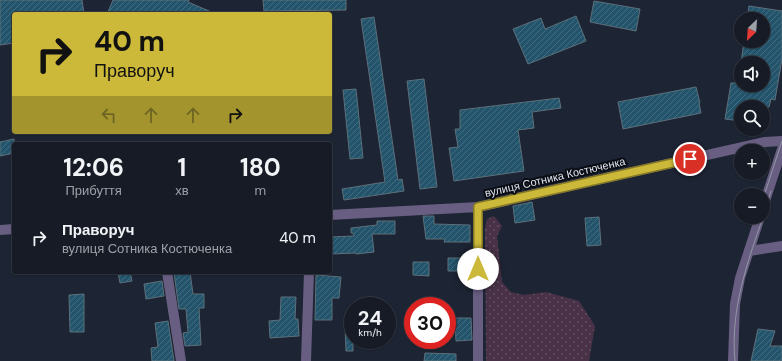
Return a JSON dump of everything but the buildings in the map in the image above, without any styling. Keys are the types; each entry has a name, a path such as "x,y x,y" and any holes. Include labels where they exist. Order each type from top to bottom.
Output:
{"street":[{"name":"вулиця Сотника Костюченка","path":"332,215 478,207 766,142 782,141"},
{"path":"769,188 782,150"},
{"path":"478,207 478,361"},
{"path":"732,361 735,304 740,278 758,224"},
{"path":"0,230 12,229"},
{"path":"749,251 782,246"},
{"path":"167,274 181,361"},
{"path":"306,361 309,274"}],"shaded area":[{"path":"494,216 502,226 497,236 502,282 511,292 524,295 546,292 579,301 595,326 589,361 486,361 485,229 487,219"}],"tram line":[{"path":"767,188 782,141"},
{"path":"735,361 734,342 737,305 751,252 761,224"}],"route":[{"path":"478,269 478,207 690,159"}]}
